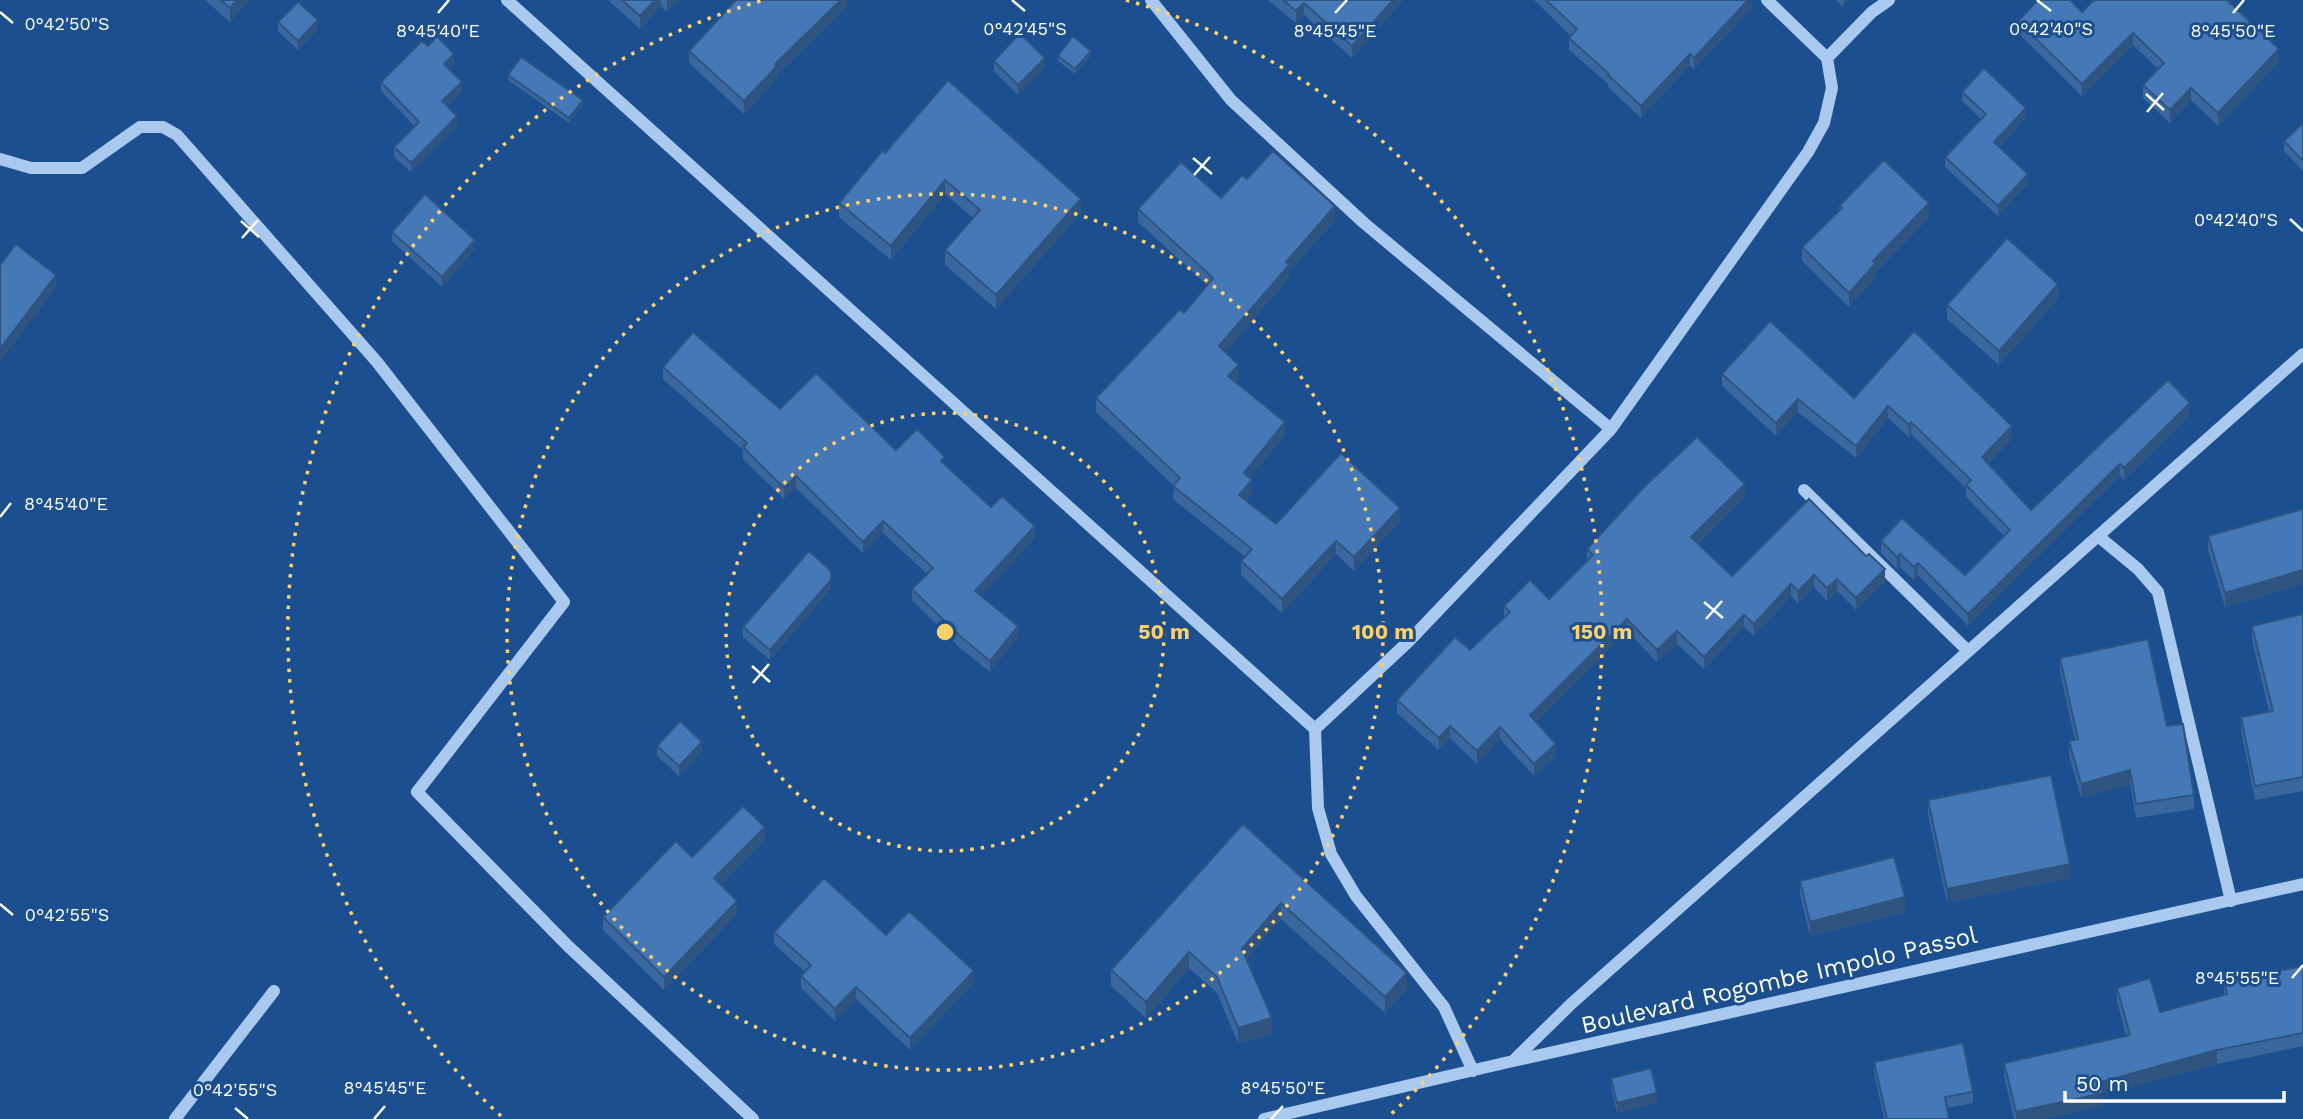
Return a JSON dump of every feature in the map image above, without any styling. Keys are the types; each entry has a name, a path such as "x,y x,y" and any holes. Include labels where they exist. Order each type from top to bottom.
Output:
{"street":[{"path":"507,0 1315,729 1318,808 1331,854 1356,896 1444,1007 1473,1071"},
{"path":"1151,0 1231,100 1364,223 1611,429"},
{"path":"1315,729 1409,641 1611,429 1808,152 1824,123 1832,88 1827,58 1767,0"},
{"path":"1827,58 1872,12 1889,0"},
{"path":"0,159 31,168 82,168 140,127 163,128 177,135 386,373 564,602 418,792 568,946 753,1119"},
{"path":"1513,1061 1571,1004 2303,354"},
{"path":"1804,490 1968,651"},
{"path":"2098,536 2138,569 2158,592 2231,901"},
{"name":"Boulevard Rogombe Impolo Passol","path":"1264,1119 2303,884"},
{"path":"175,1119 274,991"}],"building":[{"path":"221,0 237,0 230,8"},
{"path":"622,0 655,0 640,16"},
{"path":"736,0 841,0 775,64 777,66 744,101 689,51"},
{"path":"1283,0 1393,0 1352,46 1304,3 1296,11"},
{"path":"1546,0 1748,0 1694,58 1690,54 1641,106 1569,38 1577,29"},
{"path":"2038,0 2070,0 2082,12 2094,0 2227,0 2279,49 2218,113 2191,88 2170,110 2143,85 2164,63 2133,33 2082,84 2018,21"},
{"path":"298,2 318,20 298,41 278,22"},
{"path":"1020,33 1045,58 1018,85 994,61"},
{"path":"437,36 454,54 444,64 462,82 442,101 457,116 411,163 394,147 419,122 381,82 422,41 428,46"},
{"path":"1073,36 1091,51 1075,69 1058,56"},
{"path":"521,57 583,100 569,118 508,75"},
{"path":"1984,68 2026,108 1994,142 2028,174 1998,206 1945,157 1986,114 1962,92"},
{"path":"948,80 1081,199 996,295 945,250 980,210 945,180 891,246 839,203 882,151 885,153"},
{"path":"2303,123 2303,161 2284,141"},
{"path":"1273,151 1335,206 1286,262 1289,265 1219,346 1239,365 1228,376 1285,422 1244,473 1252,480 1239,495 1276,524 1341,453 1400,508 1354,557 1336,541 1282,599 1241,561 1252,549 1173,486 1180,478 1096,398 1180,309 1184,313 1213,278 1138,209 1181,162 1221,198 1242,175 1247,179"},
{"path":"1884,160 1929,203 1873,261 1876,263 1849,293 1802,247 1842,208 1839,206"},
{"path":"425,194 475,240 442,277 392,232"},
{"path":"2007,238 2058,284 1999,351 1947,305"},
{"path":"16,244 56,275 0,349 0,265"},
{"path":"1770,321 1854,398 1914,331 2012,426 1982,457 2031,510 2168,380 2190,403 2124,468 2120,464 1968,614 1918,563 1914,567 1900,554 1897,557 1881,541 1902,518 1965,575 2010,530 1966,485 1971,480 1911,422 1909,425 1888,406 1856,446 1798,399 1776,423 1722,374"},
{"path":"693,332 780,409 816,373 896,450 917,429 945,457 941,461 991,507 1002,496 1035,526 975,591 1018,626 990,661 912,589 933,568 883,521 863,542 796,476 784,488 743,447 747,443 663,367"},
{"path":"1697,437 1745,484 1691,537 1732,576 1809,499 1866,556 1869,554 1885,569 1856,598 1837,579 1827,588 1814,575 1798,591 1791,584 1754,624 1744,615 1704,657 1677,631 1657,650 1627,619 1530,715 1556,744 1534,764 1500,727 1477,751 1450,726 1439,738 1397,700 1455,637 1470,650 1510,612 1504,606 1530,580 1549,599 1593,555 1587,549 1644,487"},
{"path":"2303,509 2303,570 2225,593 2208,536"},
{"path":"809,551 831,571 831,580 770,650 743,627"},
{"path":"2303,614 2303,777 2255,786 2241,717 2273,711 2252,626"},
{"path":"2148,639 2167,726 2183,724 2194,795 2136,804 2130,770 2081,784 2069,741 2078,739 2060,658"},
{"path":"680,721 702,742 679,766 657,746"},
{"path":"2051,775 2070,864 1947,889 1928,800"},
{"path":"743,806 765,827 714,878 737,901 664,977 603,917 676,841 692,857"},
{"path":"1243,824 1407,973 1385,997 1281,903 1242,949 1272,1018 1238,1028 1217,977 1189,952 1146,1002 1111,970"},
{"path":"1894,857 1905,897 1810,922 1800,881"},
{"path":"824,878 886,935 909,911 974,971 910,1038 856,987 835,1009 801,976 811,965 774,932"},
{"path":"2303,966 2303,1033 2217,1050 2101,1082 2103,1093 2016,1112 2004,1063 2130,1035 2117,988 2150,978 2160,1012 2227,994 2224,981"},
{"path":"1963,1043 1973,1092 1945,1097 1949,1119 1887,1119 1874,1062"},
{"path":"1651,1068 1657,1093 1617,1103 1611,1078"}]}
